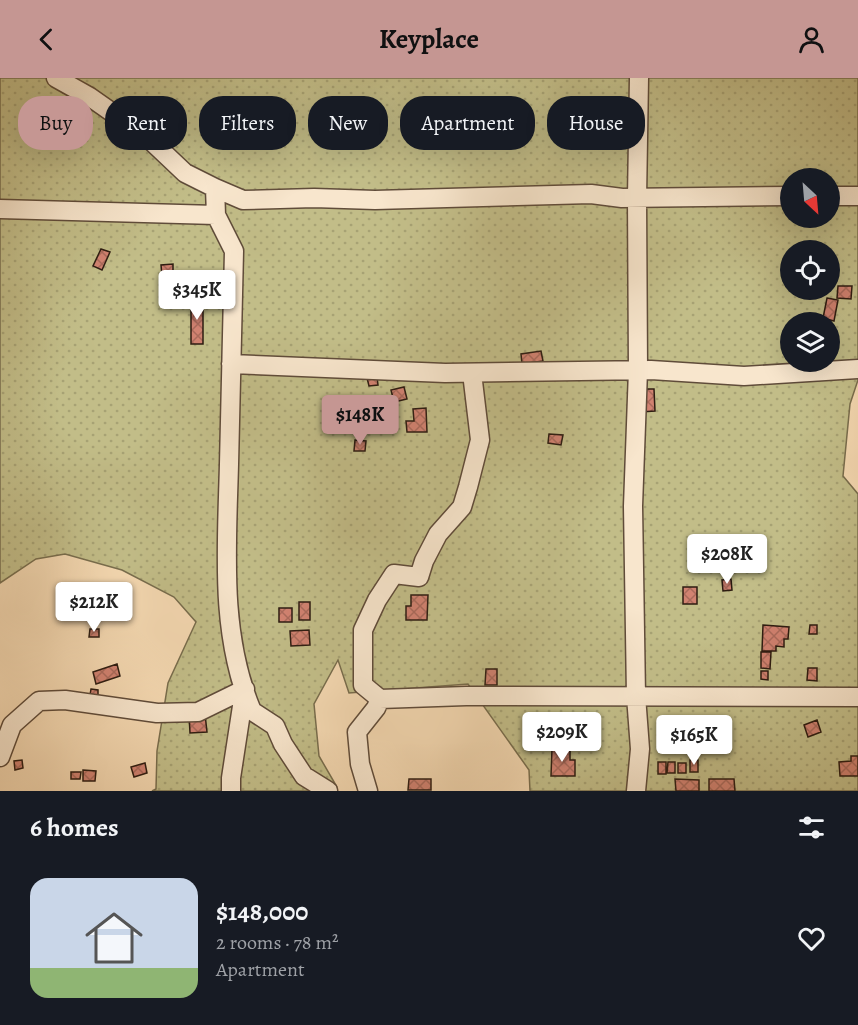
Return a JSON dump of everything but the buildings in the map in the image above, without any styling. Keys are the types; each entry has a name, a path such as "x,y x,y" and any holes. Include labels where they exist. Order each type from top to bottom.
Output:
{"street":[{"path":"56,78 90,97 147,137 185,173 243,200 314,198 375,200 591,194 622,198 780,196"},
{"path":"636,791 640,749 636,696 633,506 638,370 639,78"},
{"path":"215,188 216,215 234,250 227,612 232,639 252,711 275,726 283,744 304,776 328,791"},
{"path":"840,196 858,196"},
{"path":"0,209 216,215"},
{"path":"231,364 472,373 638,370 744,376 858,369"},
{"path":"472,373 480,440 462,507 438,534 418,577 394,574 377,600 363,630 363,685 380,699 466,696 858,697"},
{"path":"0,757 12,725 39,700 65,700 158,713 198,712 244,688"},
{"path":"231,791 244,688"},
{"path":"368,791 360,764 357,732 376,708 380,699"}],"shaded area":[{"path":"0,78 858,78 858,380 850,404 843,476 858,494 858,791 530,791 529,770 468,684 349,693 338,660 314,704 319,756 337,787 337,791 152,791 156,789 157,751 168,683 196,622 174,597 122,570 65,554 36,559 0,583"}]}
